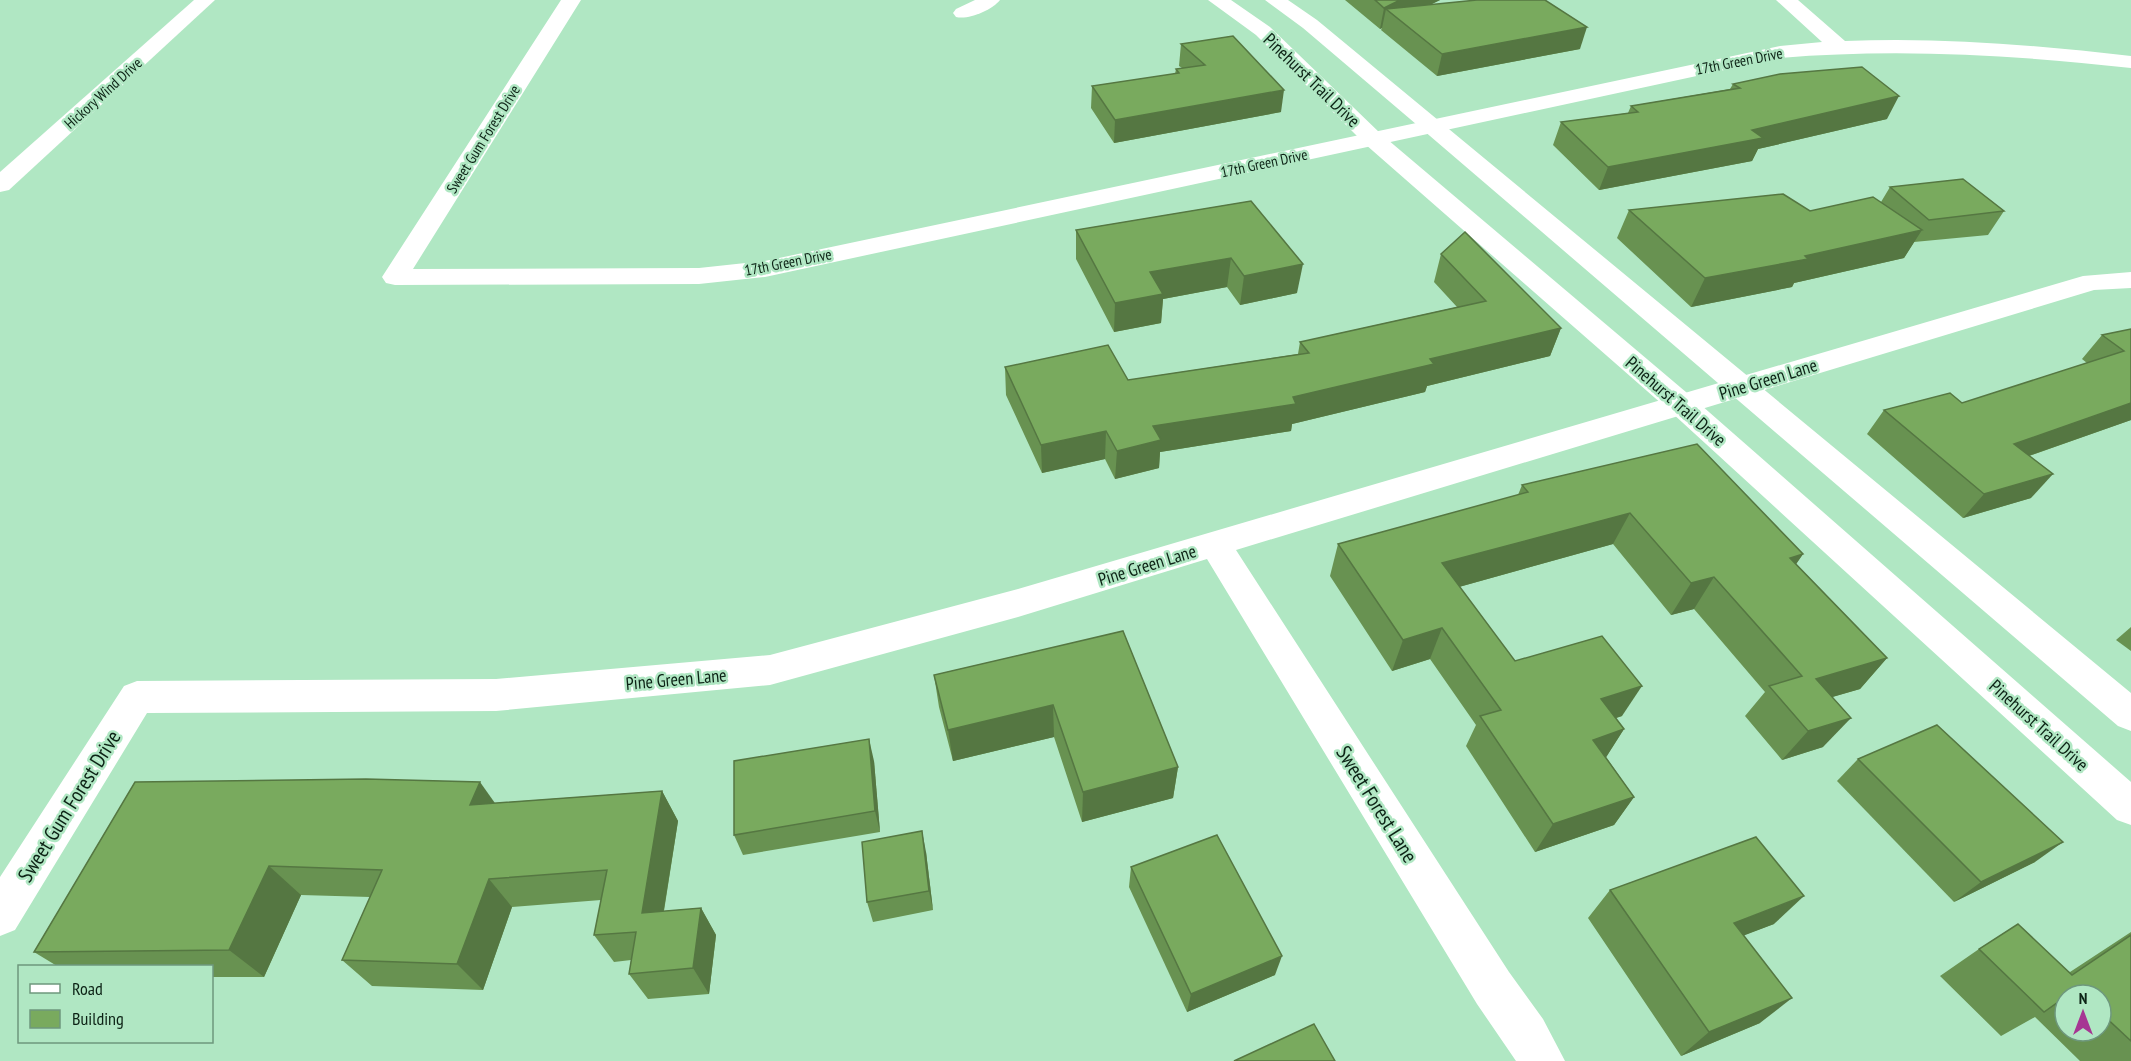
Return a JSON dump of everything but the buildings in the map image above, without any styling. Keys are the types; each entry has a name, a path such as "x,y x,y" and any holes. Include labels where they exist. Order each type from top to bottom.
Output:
{"street":[{"name":"Hickory Wind Drive","path":"0,185 205,0"},
{"name":"Sweet Gum Forest Drive","path":"395,277 571,0"},
{"path":"963,13 990,0"},
{"name":"Pinehurst Trail Drive","path":"1219,0 1263,31 1373,139 1682,405 2131,807"},
{"name":"Pinehurst Trail Drive","path":"1275,0 1310,24 1431,125 2131,715"},
{"path":"1786,0 1838,46"},
{"name":"17th Green Drive","path":"395,277 699,276 765,269 1780,52 1838,46 2049,53 2131,62"},
{"name":"Pine Green Lane","path":"138,697 496,695 770,670 1018,603 2092,282 2131,280"},
{"name":"Sweet Forest Lane","path":"1215,545 1493,988 1527,1035 1542,1061"},
{"name":"Sweet Gum Forest Drive","path":"0,915 138,697"}]}
